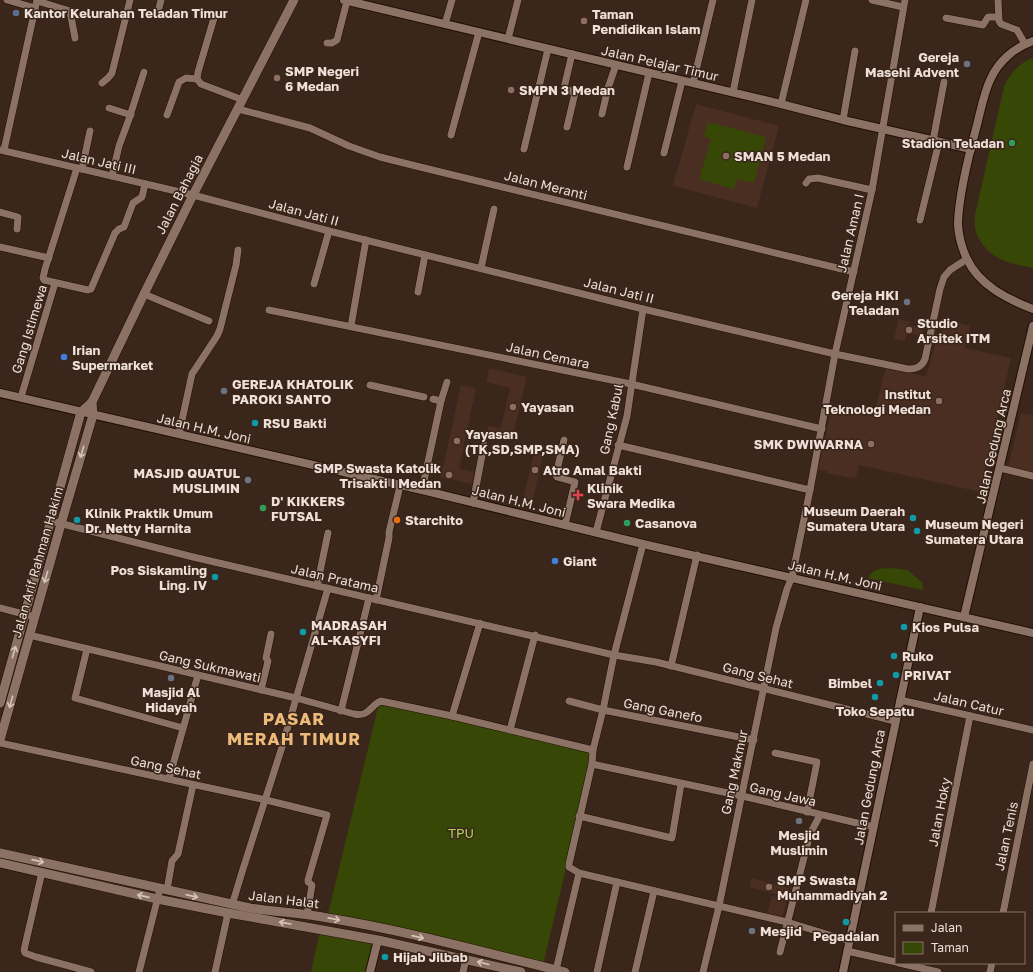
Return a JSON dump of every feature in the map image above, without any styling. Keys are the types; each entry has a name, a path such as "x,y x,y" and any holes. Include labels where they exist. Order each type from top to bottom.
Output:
{"main road":[{"name":"Jalan Bahagia","path":"81,412 92,402 193,195 294,0"},
{"path":"92,402 93,415"},
{"name":"Jalan Arif Rahman Hakim","path":"0,703 4,676 25,614 81,412"},
{"name":"Jalan Arif Rahman Hakim","path":"0,740 93,415"},
{"name":"Jalan Halat","path":"0,853 232,905 277,913 326,917 380,928 561,971"},
{"name":"Jalan Halat","path":"0,863 158,899 378,940 518,972"}],"street":[{"path":"7,0 36,3 70,11 75,38"},
{"path":"102,83 112,73 130,0"},
{"path":"159,8 161,0"},
{"path":"327,43 332,43 337,40 346,0"},
{"name":"Jalan Pelajar Timur","path":"346,0 733,92 843,120 971,149"},
{"path":"445,24 452,0"},
{"path":"508,39 518,0"},
{"path":"693,83 713,0"},
{"path":"733,92 752,0"},
{"path":"781,104 806,0"},
{"path":"872,0 904,4"},
{"path":"998,0 998,17 1000,23 1017,30 1029,42 1007,56 991,78 982,104 971,149 958,224 967,259 978,275 995,290 1014,302 1033,309"},
{"path":"2,150 36,3"},
{"name":"Jalan Aman I","path":"792,577 822,429 835,354 872,190 904,4"},
{"path":"946,18 983,25 988,17 998,17"},
{"path":"197,79 214,18"},
{"path":"451,135 479,32"},
{"path":"524,149 548,49"},
{"path":"843,120 855,51"},
{"path":"567,127 575,93 564,88 572,54"},
{"path":"602,114 608,88 616,65"},
{"path":"112,176 119,146 131,115 144,72"},
{"path":"627,167 649,73"},
{"path":"167,116 179,82 186,78 197,79 201,84 242,100"},
{"path":"664,153 682,81"},
{"path":"920,220 936,141 944,82"},
{"path":"109,108 131,115"},
{"name":"Jalan Meranti","path":"238,109 310,128 348,146 413,166 854,272"},
{"path":"55,283 44,280 43,278 48,258 90,131"},
{"name":"Jalan Jati III","path":"2,150 193,195"},
{"path":"806,183 809,179 818,178 872,190"},
{"name":"Gang Istimewa","path":"21,398 55,283 88,290 91,289 115,233 124,228 133,203 142,197 146,184"},
{"name":"Jalan Jati II","path":"193,195 329,231 643,309 908,370 921,366 926,360 940,289 944,277 950,270 967,259"},
{"path":"481,268 494,209"},
{"path":"0,212 18,217 17,229"},
{"path":"314,284 329,231"},
{"path":"351,326 366,240"},
{"path":"0,247 48,258"},
{"path":"179,434 192,374 217,336 220,328 236,265 238,250"},
{"path":"418,292 425,255"},
{"path":"144,294 209,321"},
{"name":"Gang Kabul","path":"596,532 618,445 627,416 643,309"},
{"name":"Jalan Cemara","path":"269,310 631,384 822,429"},
{"name":"Jalan Gedung Arca","path":"964,617 1033,326"},
{"path":"422,490 441,401 447,382"},
{"path":"370,385 424,397"},
{"name":"Jalan H.M. Joni","path":"0,393 422,490 643,544 697,555 1033,633"},
{"path":"433,399 441,401"},
{"path":"564,440 556,475 557,477 575,482 565,525"},
{"path":"473,503 484,445"},
{"path":"618,445 810,490"},
{"path":"1000,468 1033,476"},
{"path":"341,711 389,539 389,532 400,486"},
{"name":"Jalan Pratama","path":"51,521 193,557 614,655"},
{"path":"317,586 328,533"},
{"path":"643,544 614,655 603,710 592,750 592,764 579,816 569,867 579,873 654,892 787,922 850,940"},
{"path":"671,666 697,555"},
{"name":"Gang Makmur","path":"703,972 719,906 754,740 763,688 781,608 792,577"},
{"path":"232,905 266,800 328,588"},
{"name":"Jalan Gedung Arca","path":"843,972 920,607"},
{"path":"0,608 35,617"},
{"path":"480,623 452,716 592,750"},
{"path":"261,690 268,661 266,658 271,634"},
{"name":"Gang Sukmawati","path":"29,636 296,698 341,711 362,715 367,713 376,703 381,701 452,716"},
{"path":"510,730 535,636"},
{"path":"87,649 75,698 183,728"},
{"name":"Gang Sehat","path":"614,655 671,666 895,721"},
{"path":"169,779 198,675"},
{"name":"Jalan Catur","path":"900,700 1033,730"},
{"name":"Gang Ganefo","path":"569,701 603,710 754,740"},
{"name":"Jalan Hoky","path":"931,912 970,716"},
{"name":"Gang Sehat","path":"0,743 266,800 327,815 308,880 308,882 312,885 307,916"},
{"path":"775,754 816,762 807,812"},
{"name":"Gang Jawa","path":"592,764 742,796 874,827"},
{"name":"Jalan Tenis","path":"1002,912 1033,764"},
{"path":"579,816 672,838 682,784"},
{"path":"139,972 158,899 163,889 172,861 178,854 193,785"},
{"path":"780,952 810,834 820,815"},
{"path":"42,872 24,950 28,955 36,958 91,972"},
{"path":"561,971 579,873"},
{"path":"597,972 617,882"},
{"path":"635,972 654,892"},
{"path":"215,972 228,913"},
{"path":"370,972 380,928"},
{"path":"847,951 895,963"},
{"path":"463,972 466,959"},
{"path":"908,964 920,965 938,972"}],"shaded area":[{"name":"SMAN 5 Medan","path":"696,104 779,126 757,208 673,186"},
{"name":"Studio Arsitek ITM","path":"898,319 910,322 909,325 923,328 921,336 907,333 905,341 894,339"},
{"name":"Institut Teknologi Medan","path":"945,320 970,326 965,348 1011,358 980,492 859,465 856,478 826,473 827,471 818,469 832,408 874,416 886,366 926,377 937,338 940,339"},
{"name":"Yayasan","path":"489,368 527,377 512,440 486,434 488,426 501,428 510,388 486,382"},
{"name":"Yayasan (TK,SD,SMP,SMA)","path":"461,385 476,388 459,469 474,472 472,484 441,477"},
{"path":"1021,413 1033,415 1033,474 1008,468"},
{"name":"Atro Amal Bakti","path":"534,452 543,455 532,503 523,500"},
{"name":"SMP Swasta Muhammadiyah 2","path":"752,878 789,888 787,897 749,887"},
{"path":"772,896 787,900 782,918 767,914"}],"green space":[{"name":"Stadion Teladan","path":"1033,58 1033,268 1004,261 986,249 979,239 975,229 975,215 1004,87 1009,77 1016,69 1023,63"},
{"path":"708,122 766,137 754,183 737,179 734,189 699,179 711,139 704,136"},
{"path":"892,568 907,570 922,582 923,590 868,578 876,570"},
{"name":"TPU","path":"384,704 585,750 591,755 592,759 543,965 328,914 378,707"},
{"path":"320,931 375,943 368,972 311,972"}],"place":[{"name":"Kantor Kelurahan Teladan Timur","path":"16,13"},
{"name":"Taman Pendidikan Islam","path":"584,21"},
{"name":"Gereja Masehi Advent","path":"967,64"},
{"name":"SMP Negeri 6 Medan","path":"277,78"},
{"name":"SMPN 3 Medan","path":"511,90"},
{"name":"Stadion Teladan","path":"1012,143"},
{"name":"SMAN 5 Medan","path":"726,156"},
{"name":"Gereja HKI Teladan","path":"907,302"},
{"name":"Studio Arsitek ITM","path":"909,330"},
{"name":"Irian Supermarket","path":"64,357"},
{"name":"GEREJA KHATOLIK PAROKI SANTO","path":"224,391"},
{"name":"Institut Teknologi Medan","path":"939,401"},
{"name":"Yayasan","path":"513,407"},
{"name":"RSU Bakti","path":"255,423"},
{"name":"Yayasan (TK,SD,SMP,SMA)","path":"457,441"},
{"name":"SMK DWIWARNA","path":"871,444"},
{"name":"Atro Amal Bakti","path":"535,470"},
{"name":"SMP Swasta Katolik Trisakti I Medan","path":"449,475"},
{"name":"MASJID QUATUL MUSLIMIN","path":"248,480"},
{"name":"Klinik Swara Medika","path":"578,495"},
{"name":"D' KIKKERS FUTSAL","path":"263,508"},
{"name":"Museum Daerah Sumatera Utara","path":"913,518"},
{"name":"Klinik Praktik Umum Dr. Netty Harnita","path":"77,520"},
{"name":"Starchito","path":"397,520"},
{"name":"Casanova","path":"627,523"},
{"name":"Museum Negeri Sumatera Utara","path":"917,531"},
{"name":"Giant","path":"555,561"},
{"name":"Pos Siskamling Ling. IV","path":"215,577"},
{"name":"Kios Pulsa","path":"904,627"},
{"name":"MADRASAH AL-KASYFI","path":"303,632"},
{"name":"Ruko","path":"894,656"},
{"name":"PRIVAT","path":"896,675"},
{"name":"Masjid Al Hidayah","path":"171,678"},
{"name":"Bimbel","path":"880,683"},
{"name":"Toko Sepatu","path":"875,697"},
{"name":"Mesjid Muslimin","path":"799,821"},
{"name":"SMP Swasta Muhammadiyah 2","path":"769,887"},
{"name":"Pegadaian","path":"846,922"},
{"name":"Mesjid","path":"752,931"},
{"name":"Hijab Jilbab","path":"385,957"}],"district":[{"name":"PASAR MERAH TIMUR","path":"294,729"}]}
